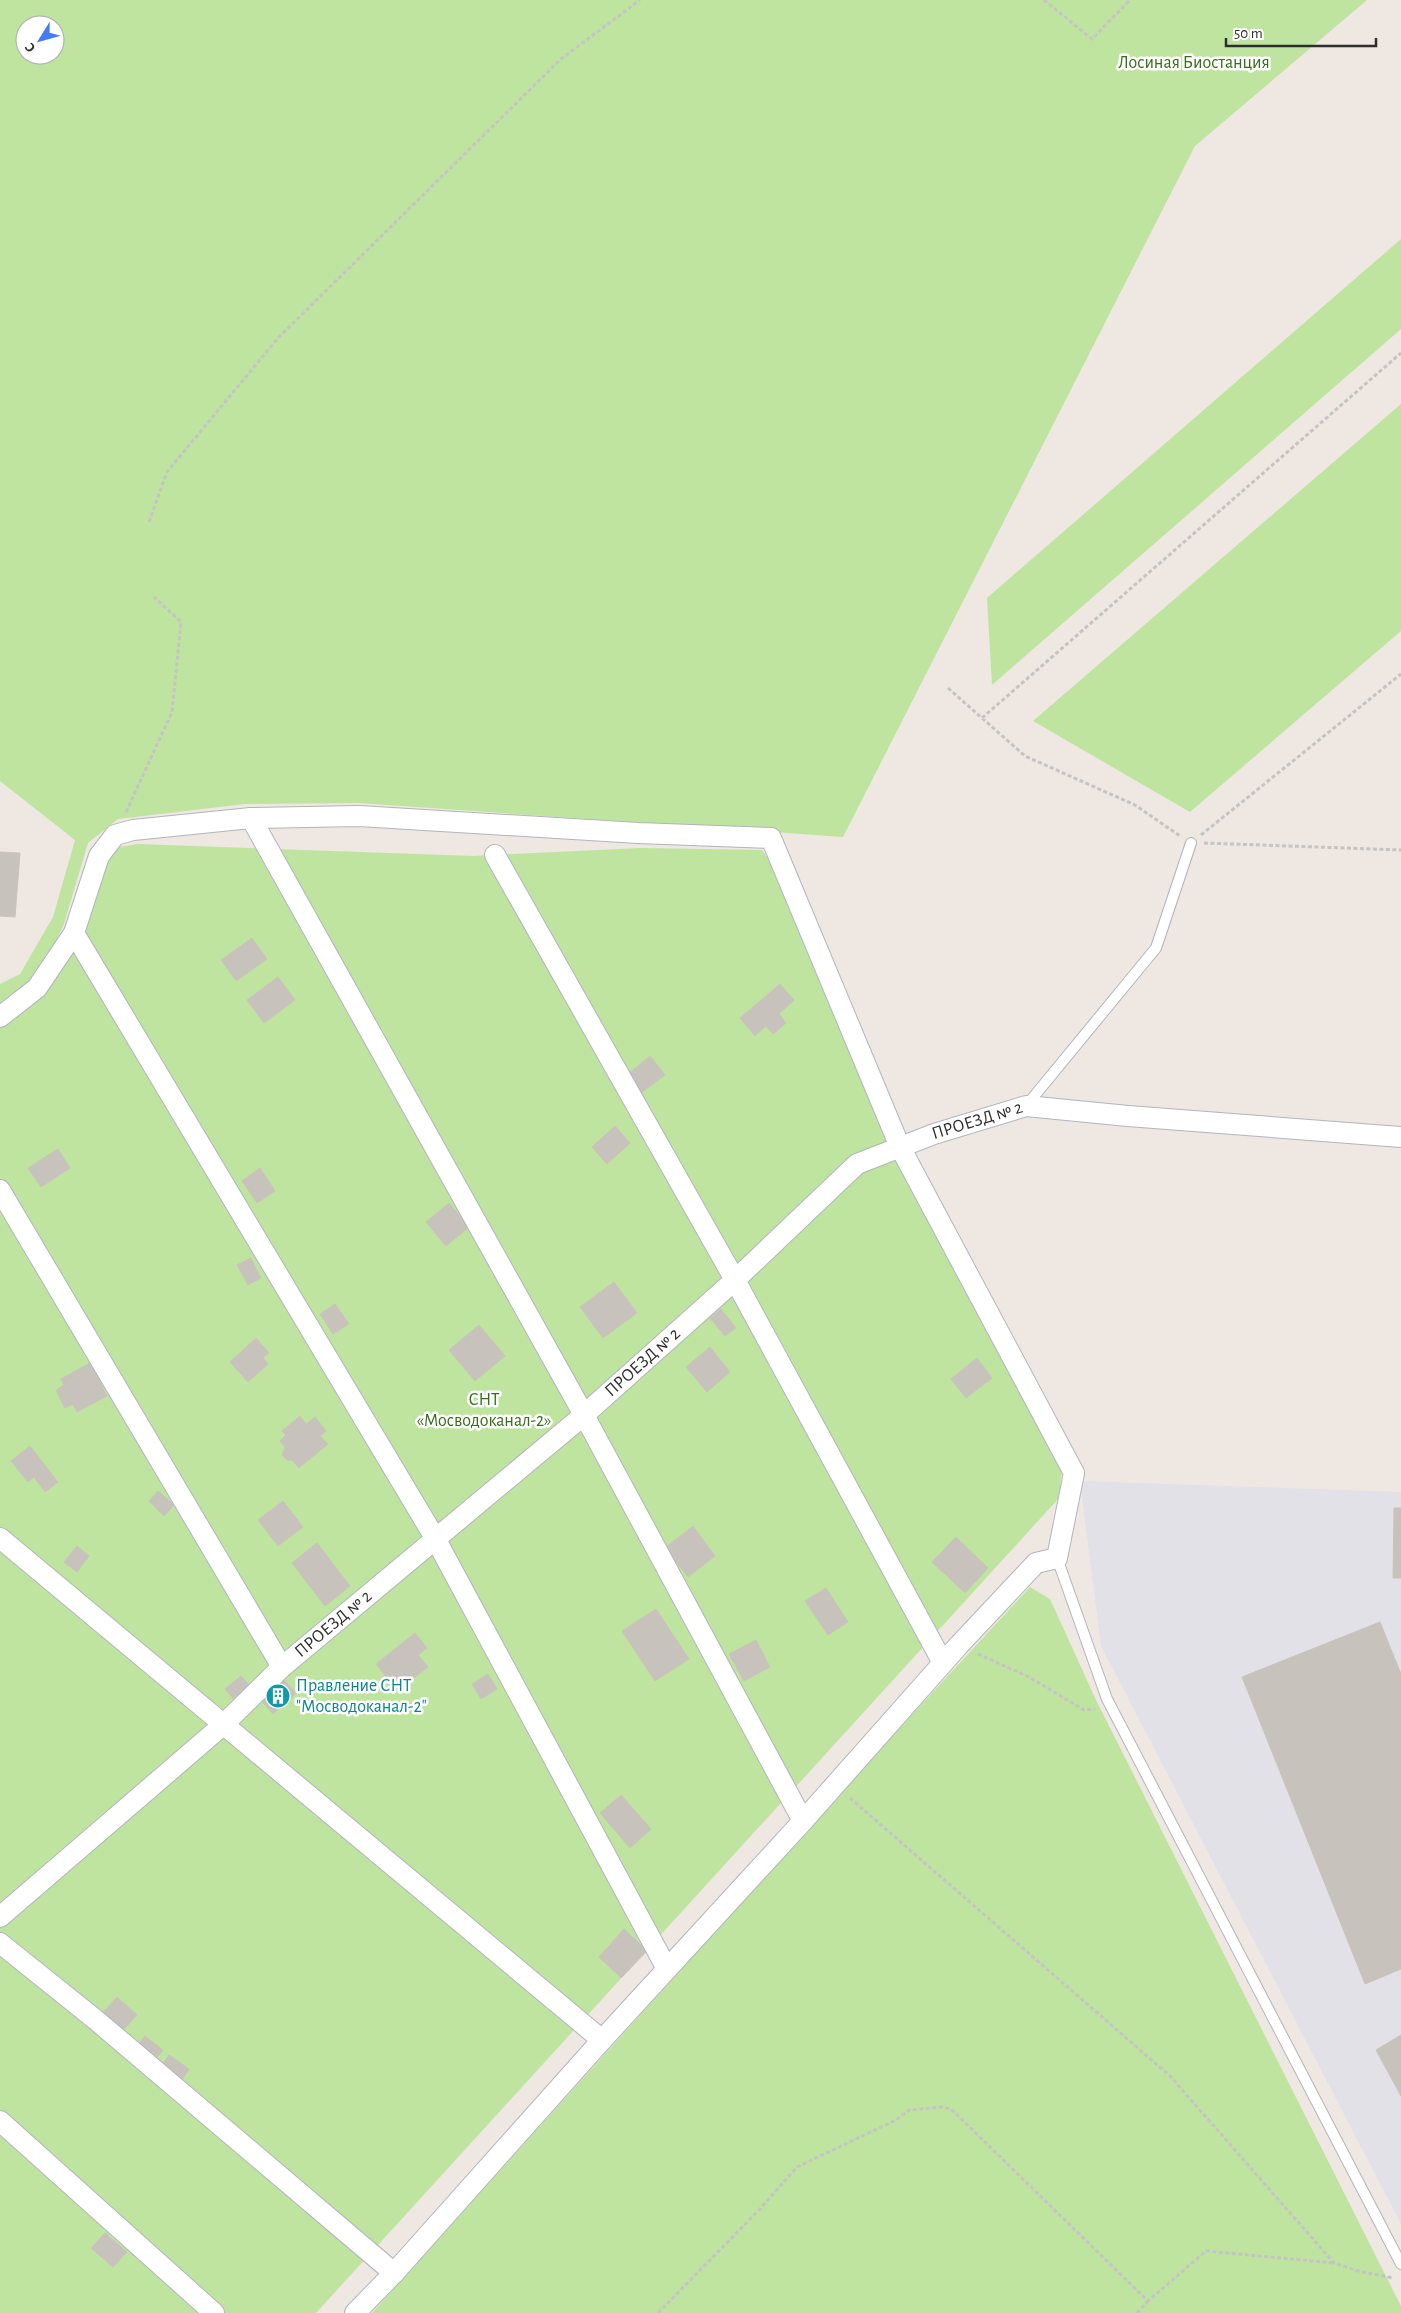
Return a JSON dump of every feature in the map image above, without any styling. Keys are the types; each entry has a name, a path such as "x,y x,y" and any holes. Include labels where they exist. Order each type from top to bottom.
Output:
{"street":[{"path":"0,1017 37,988 74,933 99,856 115,835 133,830 251,818 359,816 638,833 771,838 900,1147 1074,1473 1057,1558 1036,1563 959,1645 803,1821 602,2040 394,2273 355,2313"},
{"path":"251,818 584,1415 803,1821"},
{"path":"495,856 735,1280 943,1663"},
{"path":"74,933 435,1538 667,1969"},
{"name":"ПРОЕЗД № 2","path":"0,1917 224,1724 282,1667 584,1415 735,1280 857,1164 934,1134 1026,1106 1128,1116 1401,1137"},
{"path":"0,1190 282,1667"},
{"path":"0,1538 602,2040"},
{"path":"0,1943 96,2020 394,2273"},
{"path":"0,2121 214,2313"}],"lane":[{"path":"1026,1106 1156,948 1191,843"},
{"path":"1057,1558 1111,1707 1401,2264"}],"path":[{"path":"149,522 168,472 278,338 561,59 640,0"},
{"path":"1044,0 1092,39 1130,0"},
{"path":"982,718 1401,352"},
{"path":"115,835 172,712 180,622 154,597"},
{"path":"1191,843 1401,674"},
{"path":"948,688 1025,756 1134,805 1191,843 1401,850"},
{"path":"959,1645 1029,1677 1084,1710 1111,1707"},
{"path":"835,1785 1170,2076 1334,2263"},
{"path":"658,2313 759,2210 797,2167 896,2120 909,2110 942,2106 951,2109 1148,2301"},
{"path":"1137,2313 1148,2301 1206,2251 1334,2263 1358,2271 1401,2279"}],"shaded area":[{"path":"1080,1481 1401,1492 1401,2224 1101,1646"}],"green space":[{"name":"Лосиная Биостанция","path":"0,0 1367,0 1195,146 843,837 359,803 245,804 118,819 88,843 64,924 51,953 31,984 0,1007 0,984 20,974 53,917 75,840 0,781"},
{"path":"1401,239 1401,329 992,685 987,598"},
{"path":"1401,404 1401,631 1190,812 1033,721"},
{"name":"СНТ «Мосводоканал-2»","path":"138,844 473,856 640,848 762,850 774,867 1062,1469 1059,1498 316,2313 0,2313 0,1025 44,990 88,925 106,859 118,847"},
{"path":"1030,1587 1050,1599 1096,1700 1401,2306 1401,2313 372,2313 847,1785"}],"building":[{"path":"0,852 20,853 15,917 0,916"},
{"path":"252,938 267,959 236,981 221,960"},
{"path":"278,977 295,1000 264,1023 247,1000"},
{"path":"780,984 794,1000 779,1014 786,1023 773,1034 766,1026 755,1036 740,1018"},
{"path":"650,1056 665,1075 641,1093 627,1075"},
{"path":"615,1126 630,1143 607,1164 592,1147"},
{"path":"58,1149 70,1168 41,1187 28,1168"},
{"path":"260,1168 275,1191 257,1203 242,1181"},
{"path":"449,1203 469,1227 446,1246 426,1222"},
{"path":"251,1258 261,1278 248,1285 237,1265"},
{"path":"614,1282 637,1313 603,1338 580,1307"},
{"path":"335,1304 349,1324 333,1334 320,1314"},
{"path":"721,1309 736,1328 725,1336 710,1318"},
{"path":"479,1325 505,1356 475,1381 449,1350"},
{"path":"256,1338 269,1353 263,1358 268,1364 248,1382 230,1362"},
{"path":"710,1347 730,1372 707,1392 686,1367"},
{"path":"977,1358 992,1378 966,1398 951,1379"},
{"path":"90,1363 107,1396 77,1412 73,1404 65,1408 56,1390 64,1385 61,1379"},
{"path":"300,1416 306,1424 315,1417 326,1431 320,1436 328,1444 299,1468 292,1460 287,1460 282,1455 285,1447 280,1441 286,1435 282,1431"},
{"path":"30,1446 58,1482 45,1492 34,1477 28,1482 11,1461"},
{"path":"158,1491 174,1505 164,1516 149,1501"},
{"path":"283,1501 303,1527 278,1546 258,1520"},
{"path":"1394,1508 1401,1508 1401,1578 1393,1578"},
{"path":"693,1526 715,1556 688,1577 665,1548"},
{"path":"956,1537 988,1568 965,1593 932,1562"},
{"path":"317,1543 350,1586 325,1606 292,1563"},
{"path":"77,1546 89,1556 77,1572 64,1562"},
{"path":"826,1588 848,1622 828,1635 805,1601"},
{"path":"656,1609 689,1659 655,1681 622,1631"},
{"path":"1380,1622 1401,1674 1401,1969 1365,1984 1242,1677"},
{"path":"415,1633 427,1648 418,1655 428,1667 397,1691 376,1664"},
{"path":"756,1640 770,1667 744,1681 729,1654"},
{"path":"488,1674 497,1689 481,1699 472,1684"},
{"path":"241,1676 249,1685 233,1699 225,1689"},
{"name":"Правление СНТ \"Мосводоканал-2\"","path":"283,1679 296,1693 273,1714 260,1699"},
{"path":"621,1795 651,1829 630,1848 600,1813"},
{"path":"624,1929 647,1951 621,1978 599,1957"},
{"path":"117,1997 137,2015 116,2038 96,2020"},
{"path":"1401,2035 1401,2096 1376,2050"},
{"path":"145,2036 163,2050 153,2062 135,2048"},
{"path":"169,2055 189,2069 179,2084 159,2070"},
{"path":"105,2233 127,2252 113,2267 91,2248"}],"place":[{"name":"Правление СНТ \"Мосводоканал-2\"","path":"278,1696"}]}
